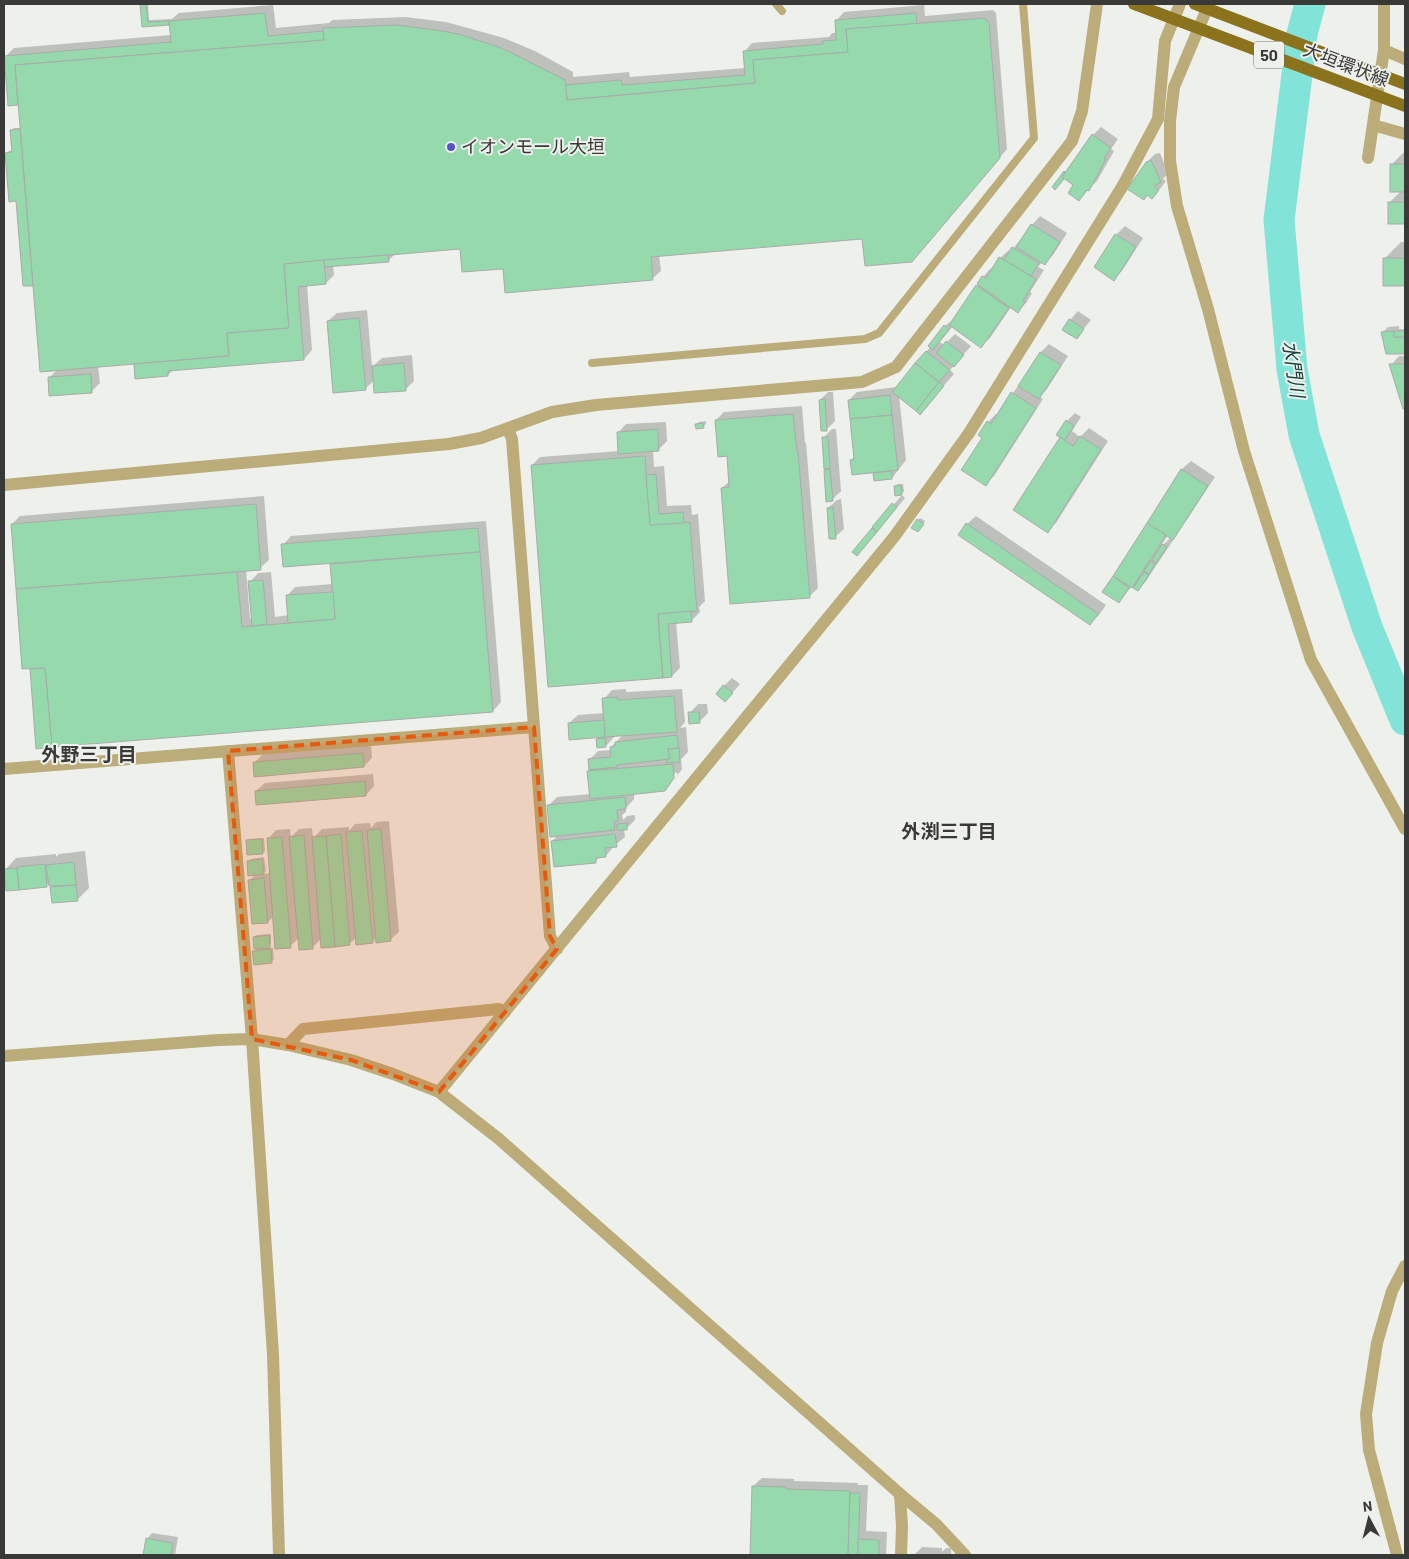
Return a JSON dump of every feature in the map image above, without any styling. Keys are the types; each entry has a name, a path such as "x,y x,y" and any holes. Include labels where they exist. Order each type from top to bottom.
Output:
{"main road":[{"name":"大垣環状線","path":"1134,4 1405,106"},
{"name":"大垣環状線","path":"1195,4 1405,84"}],"street":[{"path":"4,485 449,444 481,438 552,412 596,405 862,382 896,367 1072,141 1082,111 1097,4"},
{"path":"1180,4 1165,41 1164,120 1177,206 1208,309 1244,451 1311,660 1405,828"},
{"path":"439,1092 894,537 969,433 1164,120 1174,87 1209,4"},
{"path":"1368,158 1384,50 1384,4"},
{"path":"1384,50 1405,59"},
{"path":"1373,125 1405,134"},
{"path":"508,429 512,439 550,936 557,949"},
{"path":"4,770 534,727"},
{"path":"228,751 252,1038 273,1354 279,1555"},
{"path":"288,1045 303,1029 499,1009 505,1012"},
{"path":"4,1056 252,1038 351,1060 439,1092 499,1138 936,1524 965,1555"},
{"path":"1396,1555 1368,1450 1366,1414 1377,1343 1392,1291 1405,1266"},
{"path":"900,1494 901,1555"}],"lane":[{"path":"776,4 782,11"},
{"path":"592,363 865,339 879,332 1034,138 1024,4"}],"highlighted area":[{"path":"534,727 550,936 557,949 439,1092 351,1060 252,1039 228,751"}],"building":[{"path":"140,4 146,4 148,22 169,21 169,25 142,27"},
{"path":"265,13 268,36 323,31 324,40 15,65 18,105 8,106 4,56 171,42 169,21"},
{"path":"916,13 917,24 846,29 848,52 753,60 755,83 567,100 565,85 621,80 622,85 745,75 743,51 823,44 823,41 836,40 835,20"},
{"path":"984,18 989,22 1000,158 912,262 865,266 862,239 651,257 653,280 505,293 503,269 462,272 460,249 284,264 289,328 227,333 229,356 40,372 15,65 324,40 323,28 396,25 458,34 510,52 565,80 567,100 755,83 753,60 848,52 846,29"},
{"path":"20,129 33,286 23,286 16,201 9,202 5,153 12,152 10,130"},
{"path":"1092,134 1111,148 1104,158 1106,159 1089,191 1087,190 1079,201 1068,193 1073,185 1062,177"},
{"path":"1151,160 1161,182 1154,186 1159,190 1152,199 1147,195 1144,200 1127,189 1147,161"},
{"path":"1390,164 1405,164 1405,192 1390,192"},
{"path":"1064,171 1065,173 1062,177 1064,179 1055,190 1052,187"},
{"path":"1388,202 1405,202 1405,224 1388,224"},
{"path":"1031,224 1060,242 1045,265 1016,247"},
{"path":"1115,234 1136,247 1114,281 1094,267"},
{"path":"1012,247 1039,263 1031,276 1004,260"},
{"path":"388,255 389,262 325,267 324,260"},
{"path":"999,257 1036,279 1018,313 977,284 982,276 986,278"},
{"path":"1383,258 1405,258 1405,286 1383,286"},
{"path":"324,260 326,284 298,287 304,360 168,371 168,376 135,379 134,364 229,356 227,333 289,328 284,264"},
{"path":"976,285 1009,308 981,348 949,325"},
{"path":"359,318 366,390 333,393 327,321"},
{"path":"1069,319 1084,329 1077,339 1062,330"},
{"path":"944,325 949,329 933,350 928,346"},
{"path":"1394,331 1394,337 1405,337 1405,354 1386,354 1381,332"},
{"path":"1394,331 1405,331 1405,337 1394,337"},
{"path":"946,341 964,355 954,367 936,353"},
{"path":"926,351 950,370 939,382 915,363"},
{"path":"1040,352 1061,365 1039,399 1018,386"},
{"path":"404,363 406,391 374,393 372,366"},
{"path":"915,363 939,382 916,411 892,392"},
{"path":"1389,364 1405,364 1405,409 1403,409"},
{"path":"91,374 92,393 49,396 48,377"},
{"path":"939,382 944,386 920,415 916,411"},
{"path":"1011,392 1036,408 986,486 961,470 982,438 978,435 987,421 991,424"},
{"path":"890,395 892,415 850,419 848,400"},
{"path":"825,399 827,431 821,431 819,400"},
{"path":"793,414 798,451 810,598 730,604 721,488 729,487 727,456 718,457 715,420"},
{"path":"892,415 898,470 852,475 850,460 854,459 850,419"},
{"path":"1066,420 1074,426 1065,440 1056,435"},
{"path":"703,423 704,428 696,429 695,424"},
{"path":"658,429 659,451 618,454 617,432"},
{"path":"1080,436 1101,449 1048,533 1013,510 1060,437 1073,446"},
{"path":"822,437 828,437 830,468 824,469"},
{"path":"645,456 650,525 690,522 697,611 658,614 663,678 548,687 531,465"},
{"path":"830,469 833,501 826,502 824,470"},
{"path":"1181,469 1208,486 1173,540 1147,523"},
{"path":"892,471 892,479 874,481 873,473"},
{"path":"656,474 659,514 683,512 684,523 650,525 646,475"},
{"path":"901,485 902,495 895,496 894,486"},
{"path":"892,503 897,507 877,532 872,527"},
{"path":"256,504 261,570 16,589 11,524"},
{"path":"833,507 836,539 829,539 827,508"},
{"path":"917,519 924,524 918,532 911,528"},
{"path":"966,523 1098,614 1090,625 958,535"},
{"path":"1147,523 1166,535 1132,588 1113,576"},
{"path":"478,528 480,552 283,567 281,544"},
{"path":"872,528 877,532 857,556 852,552"},
{"path":"1162,544 1167,547 1156,563 1152,560"},
{"path":"480,552 493,712 52,747 45,668 22,669 16,589 237,572 242,627 335,619 330,564"},
{"path":"1151,561 1155,564 1149,574 1144,571"},
{"path":"1144,572 1149,575 1138,591 1133,588"},
{"path":"1113,576 1129,588 1119,603 1102,592"},
{"path":"263,580 267,624 252,626 248,581"},
{"path":"333,592 335,619 288,623 286,595"},
{"path":"691,611 692,622 668,624 672,677 663,678 658,614"},
{"path":"45,668 52,747 36,749 30,669"},
{"path":"723,685 733,693 725,702 716,694"},
{"path":"674,696 677,732 605,737 602,698 618,697 618,700"},
{"path":"688,712 699,712 700,723 689,724"},
{"path":"604,720 605,737 569,740 568,723"},
{"path":"677,735 679,748 668,749 670,759 589,770 588,759 611,757 610,747 615,746 615,742"},
{"path":"605,738 606,747 597,748 596,739"},
{"path":"679,748 680,762 667,763 667,759 670,759 668,749"},
{"path":"363,753 364,767 254,777 253,762"},
{"path":"673,764 674,778 665,791 590,799 587,771"},
{"path":"365,781 366,796 256,805 255,791"},
{"path":"625,797 626,809 617,810 618,821 614,822 615,830 550,837 547,805"},
{"path":"627,823 627,830 617,830 617,824"},
{"path":"381,829 391,941 376,943 367,830"},
{"path":"362,831 373,943 356,945 346,832"},
{"path":"341,834 350,945 335,947 326,836"},
{"path":"615,834 617,847 605,848 606,857 596,858 596,863 554,867 551,841"},
{"path":"304,835 313,949 299,950 289,837"},
{"path":"326,836 335,947 321,948 312,837"},
{"path":"282,837 291,948 275,949 267,838"},
{"path":"262,839 263,854 247,855 246,840"},
{"path":"262,859 264,874 248,876 247,861"},
{"path":"74,862 76,885 49,886 46,865"},
{"path":"45,864 47,887 19,890 17,867"},
{"path":"17,868 19,890 6,891 4,869"},
{"path":"264,878 268,923 252,924 248,880"},
{"path":"76,885 78,901 52,903 50,887"},
{"path":"269,935 270,948 254,949 253,937"},
{"path":"271,949 272,963 254,965 252,951"},
{"path":"752,1486 850,1491 848,1555 750,1555"},
{"path":"850,1493 860,1493 858,1555 848,1555"},
{"path":"146,1538 173,1543 171,1555 143,1555"},
{"path":"858,1539 879,1540 879,1555 858,1555"}],"waterway":[{"name":"水門川","path":"1310,4 1302,34 1279,220 1292,369 1304,435 1367,627 1405,720"}],"place":[{"name":"イオンモール大垣","path":"451,147"}],"district":[{"name":"外野三丁目","path":"89,754"},
{"name":"外渕三丁目","path":"949,831"}]}
